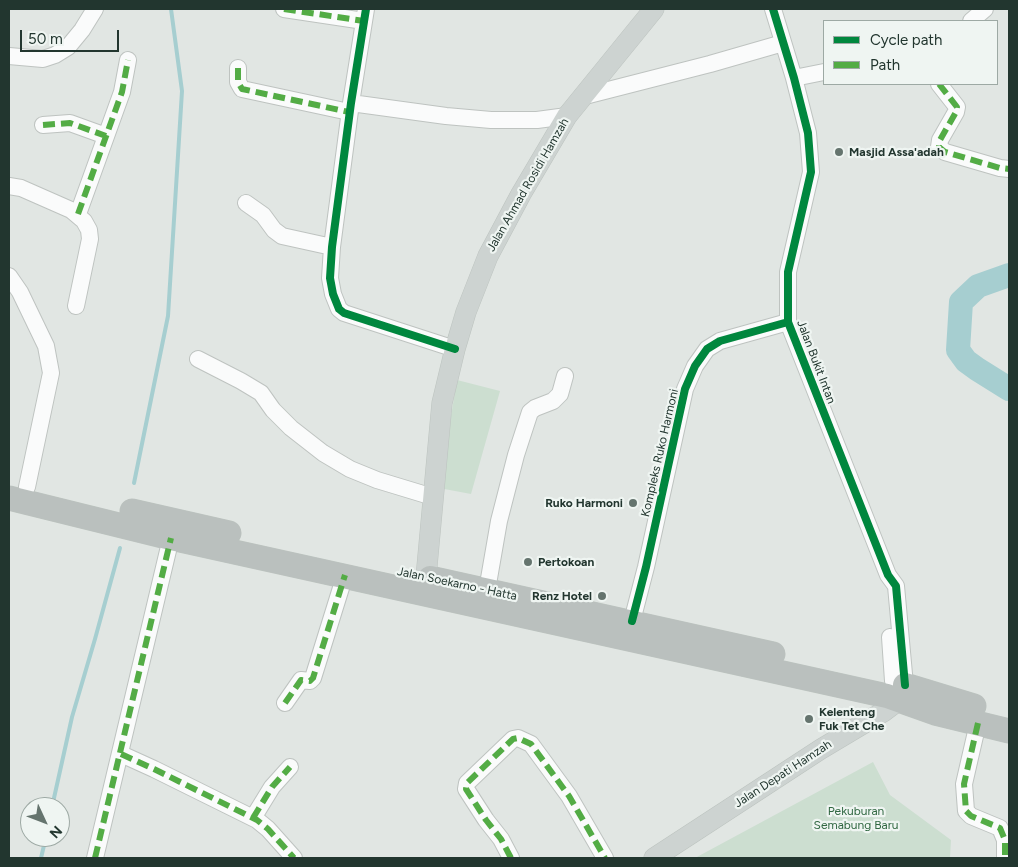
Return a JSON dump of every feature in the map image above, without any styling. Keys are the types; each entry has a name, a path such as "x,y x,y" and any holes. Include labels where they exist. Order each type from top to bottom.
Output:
{"highway":[{"name":"Jalan Soekarno - Hatta","path":"15,489 345,575 424,585 487,590 632,621 894,695"},
{"name":"Jalan Soekarno - Hatta","path":"172,530 424,585 894,695"},
{"path":"894,695 944,698 1009,715"},
{"path":"894,695 935,713 1009,731"}],"main road":[{"name":"Jalan Ahmad Rosidi Hamzah","path":"424,585 442,403 466,312 488,256 521,194 567,116 654,9"},
{"name":"Jalan Depati Hamzah","path":"654,858 821,749 894,695"}],"street":[{"path":"9,56 43,59 55,55 68,47 82,30 95,9"},
{"path":"284,9 365,15 350,108 332,248 330,278 333,294 339,309 344,313 455,349"},
{"name":"Jalan Bukit Intan","path":"773,9 808,133 811,172 788,272 788,322 888,575 896,586 894,695"},
{"path":"972,20 985,9"},
{"path":"581,97 783,42"},
{"path":"78,214 122,92 128,60"},
{"path":"238,68 238,82 242,89 350,108 490,120 537,120 567,116"},
{"path":"794,78 823,72"},
{"path":"940,85 957,107 940,140 939,147 945,152 1009,169"},
{"path":"43,125 70,123 106,136"},
{"path":"9,186 21,188 49,199 78,214 84,221 89,230 90,239 76,306"},
{"path":"246,203 263,215 274,230 282,236 332,248"},
{"path":"9,276 20,292 46,346 51,373 15,489"},
{"name":"Kompleks Ruko Harmoni","path":"632,621 686,389 694,366 707,349 720,341 788,322"},
{"path":"198,359 261,393 273,410 285,422 323,452 350,469 377,480 433,497"},
{"path":"487,590 499,521 530,412 535,408 554,401 560,394 565,376"},
{"path":"95,858 121,754 172,530"},
{"path":"285,703 301,680 310,681 313,678 345,575"},
{"path":"978,723 964,784 966,811 971,816 1000,828 1005,840 1004,858"},
{"path":"511,858 501,839 466,789 467,783 513,739 518,738 531,744 569,796 605,858"},
{"path":"121,754 253,818 268,829 294,858"},
{"path":"253,818 272,787 290,767"}],"green space":[{"path":"457,380 500,391 471,494 439,488"},
{"name":"Pekuburan Semabung Baru","path":"873,762 890,795 951,840 950,858 695,858"}],"waterway":[{"path":"134,483 168,316 182,91 171,9"},
{"path":"1009,275 978,286 961,302 958,350 966,361 1009,389"},
{"path":"54,797 72,717 120,548"},
{"path":"41,858 44,847"}],"marked path":[{"path":"284,9 364,21"},
{"path":"78,214 122,92 128,60"},
{"path":"238,68 238,82 242,89 349,112"},
{"path":"940,85 957,107 940,140 939,147 945,152 1009,169"},
{"path":"43,125 70,123 106,136"},
{"path":"95,858 171,538"},
{"path":"285,703 301,680 310,681 313,678 345,575"},
{"path":"978,723 964,784 966,811 971,816 1000,828 1005,840 1005,858"},
{"path":"511,858 501,839 466,789 467,783 513,739 518,738 531,744 569,796 605,858"},
{"path":"121,754 257,820 268,829 294,858"},
{"path":"253,818 272,787 290,767"}],"cycle path":[{"path":"366,9 351,103 332,247 330,278 333,294 339,309 344,313 455,349"},
{"path":"773,9 808,133 811,172 788,272 788,322 888,575 896,586 905,685"},
{"path":"632,621 646,567 685,389 695,366 707,349 720,341 788,322"}],"place":[{"name":"Masjid Assa'adah","path":"839,152"},
{"name":"Ruko Harmoni","path":"633,503"},
{"name":"Pertokoan","path":"528,562"},
{"name":"Renz Hotel","path":"602,596"},
{"name":"Kelenteng Fuk Tet Che","path":"809,719"}]}
